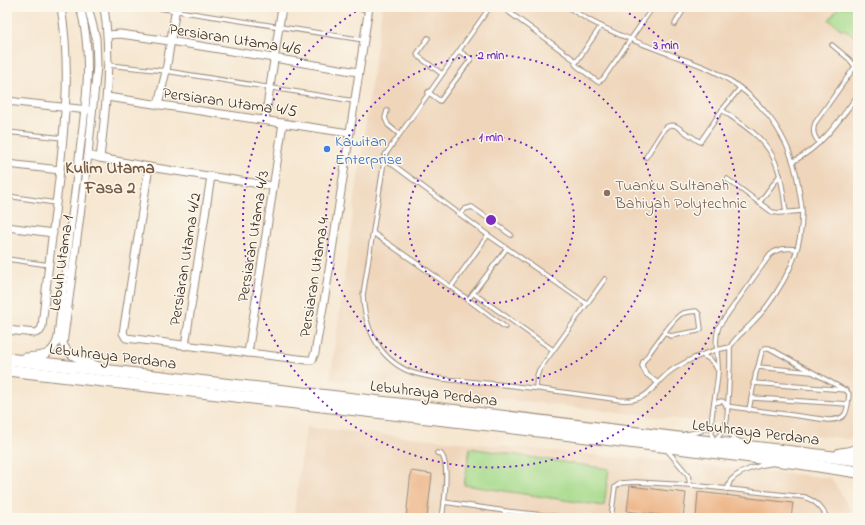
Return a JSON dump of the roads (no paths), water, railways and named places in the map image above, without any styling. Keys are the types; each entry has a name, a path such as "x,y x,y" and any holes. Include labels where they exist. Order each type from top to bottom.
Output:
{"main road":[{"name":"Lebuhraya Perdana","path":"7,358 460,411 800,463 858,460"},
{"name":"Lebuhraya Perdana","path":"7,370 669,443"},
{"name":"Lebuhraya Perdana","path":"713,441 753,447 817,461 858,472"},
{"path":"669,443 700,445 713,441 733,449 776,455 800,463"},
{"path":"817,461 858,450"},
{"path":"817,461 858,481"}],"street":[{"path":"7,330 35,333 40,331 42,327 66,108 67,56 61,7"},
{"name":"Lebuh Utama 1","path":"7,358 38,356 48,353 56,345 88,68 87,46 80,7"},
{"name":"Lebuh Utama 1","path":"88,7 96,38 96,66 88,155 63,344 70,355 77,359 114,370"},
{"path":"100,158 107,97 108,65 108,35 104,7"},
{"path":"265,120 282,7"},
{"path":"360,7 368,8"},
{"name":"Persiaran Utama 4","path":"149,166 123,333 126,338 312,360 314,357 326,290 368,8"},
{"path":"158,105 166,71 175,9"},
{"name":"Persiaran Utama 4/6","path":"108,35 120,34 170,41 358,72"},
{"name":"Persiaran Utama 4/5","path":"107,97 349,133"},
{"path":"7,101 92,111"},
{"name":"Persiaran Utama 4/3","path":"248,353 283,123"},
{"path":"88,155 274,186"},
{"path":"7,164 60,170"},
{"name":"Persiaran Utama 4/2","path":"185,346 211,176"},
{"path":"7,227 53,233"}],"lane":[{"path":"152,7 175,9 364,40"},
{"path":"490,7 428,92 384,158 363,301 365,315 372,336 385,355 400,366 416,374 536,388 628,401 642,398 674,369 685,362 716,350 730,347"},
{"path":"502,7 576,61 577,66 598,82 603,79 653,7"},
{"path":"568,7 590,21 630,40 698,64 719,74 740,88 753,99 778,129 789,148 794,161 802,211 796,249 791,265 768,304 755,320 735,339 730,347 730,365 726,406 727,419 725,429 713,441"},
{"path":"675,24 685,7"},
{"path":"576,61 601,26"},
{"path":"428,38 417,54 419,58 442,74"},
{"path":"832,45 856,65 858,70"},
{"path":"428,92 440,101 471,59 459,51"},
{"path":"108,65 166,71 354,101"},
{"path":"819,143 814,136 813,129 815,123 856,65"},
{"path":"646,156 664,129 668,126 676,126 700,142 722,110 740,88"},
{"path":"794,161 804,156 833,129 858,95"},
{"path":"722,110 769,149 780,175 786,213"},
{"path":"387,111 385,118 388,124 399,134"},
{"path":"7,132 63,138"},
{"path":"384,158 488,235 587,304"},
{"path":"759,203 780,175"},
{"path":"727,179 772,212 786,213 802,211"},
{"path":"7,196 56,202"},
{"path":"460,214 465,209 472,207 511,235"},
{"path":"373,233 451,287 505,327"},
{"path":"451,287 488,235"},
{"path":"468,300 507,248"},
{"path":"713,441 711,429 718,372 716,338 719,326 770,255 780,249 796,249"},
{"path":"7,259 49,265"},
{"path":"536,388 539,370 605,280"},
{"path":"473,293 553,350"},
{"path":"658,384 646,374 642,366 643,362 665,332 681,314 696,311 700,314 700,330 670,336 665,332"},
{"path":"714,403 722,401 725,402 726,406 749,410 837,420 843,418 846,414 849,394 846,390 769,348 765,348 762,351 753,383 752,398 749,410"},
{"path":"702,355 714,363 718,372"},
{"path":"758,367 813,372"},
{"path":"753,383 846,390"},
{"path":"752,398 848,404"},
{"path":"690,485 688,475 669,443 704,430 712,421"},
{"path":"725,429 735,439 753,447"},
{"path":"437,453 441,454 446,461 442,518"},
{"path":"727,489 730,481 745,471 764,465 800,463"},
{"path":"611,518 616,487 618,484 636,482 690,485 805,497 816,502 827,518"},
{"path":"444,502 505,511 572,518"},
{"path":"504,518 505,511"}],"place":[{"name":"Kawitan Enterprise","path":"327,149"},
{"name":"Tuanku Sultanah Bahiyah Polytechnic","path":"607,193"}],"district":[{"name":"Kulim Utama Fasa 2","path":"110,177"}]}
